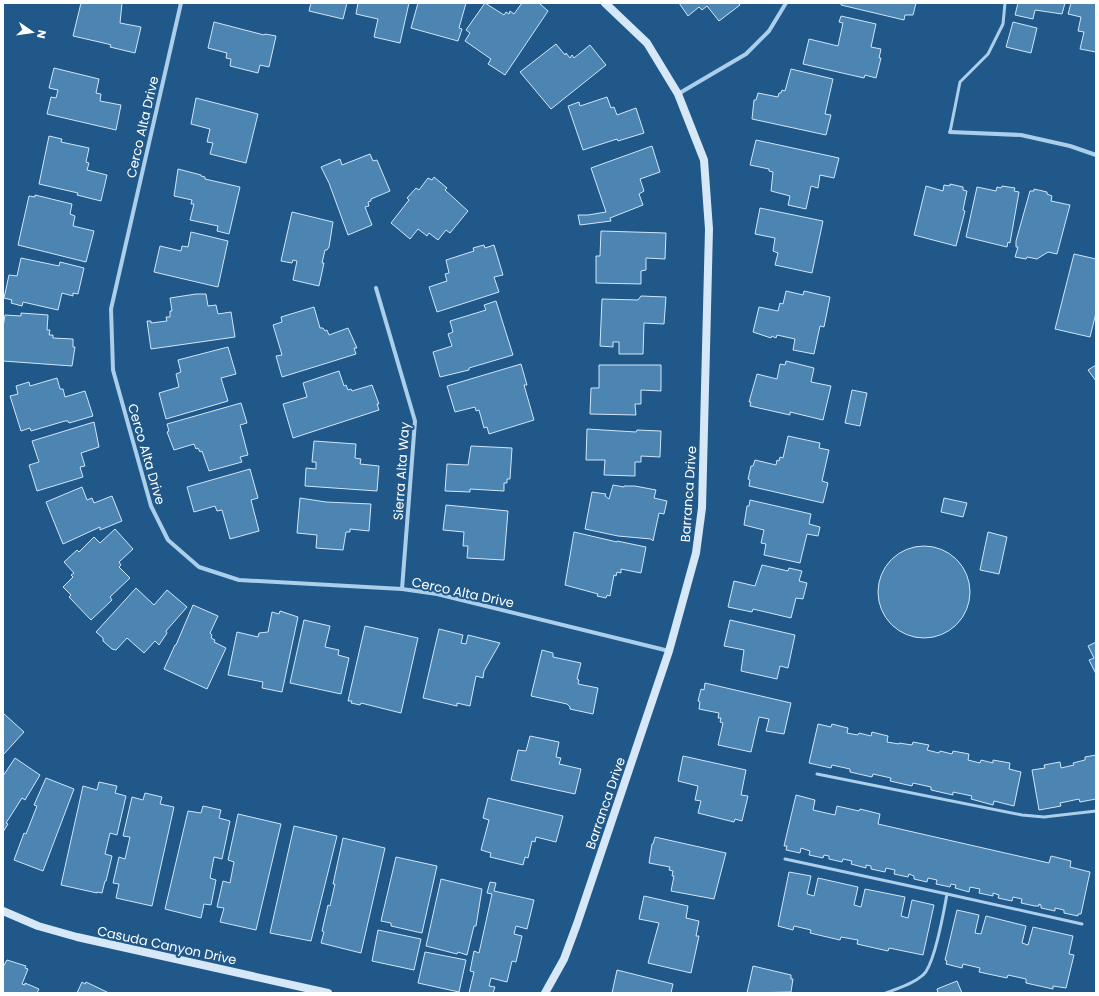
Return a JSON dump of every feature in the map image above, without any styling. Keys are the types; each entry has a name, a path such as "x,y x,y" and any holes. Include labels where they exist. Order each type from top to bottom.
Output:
{"street":[{"name":"Cerco Alta Drive","path":"181,3 111,309 113,370 151,506 168,540 199,567 239,580 402,589 437,594 669,651"},
{"name":"Barranca Drive","path":"545,993 564,959 577,924 669,651 696,553 702,508 710,229 704,160 678,94 647,43 605,3"},
{"path":"678,94 746,54 770,31 786,3"},
{"path":"950,132 1021,135 1070,146 1096,155"},
{"name":"Sierra Alta Way","path":"376,288 416,421 402,589"},
{"name":"Casuda Canyon Drive","path":"3,911 38,926 77,937 328,993"}],"lane":[{"path":"950,132 960,82 988,54 1003,24 1005,3"},
{"path":"817,774 1022,815 1044,817 1096,811"},
{"path":"785,858 1082,924"},
{"path":"886,993 908,985 924,975 929,966 947,894"}],"building":[{"path":"81,3 122,3 120,23 141,27 135,53 110,47 111,45 108,44 73,36"},
{"path":"311,3 347,3 343,19 309,11"},
{"path":"358,3 409,3 400,43 374,37 378,19 356,14"},
{"path":"418,3 466,3 459,28 462,29 458,41 411,28"},
{"path":"485,3 504,15 506,12 509,14 510,11 514,14 522,3 539,3 548,11 505,75 488,64 491,59 465,41 470,33 466,30"},
{"path":"679,3 739,3 740,5 719,21 707,6 702,10 699,7 688,16"},
{"path":"841,3 916,3 913,15 905,15 904,20 841,5"},
{"path":"1018,3 1065,3 1062,14 1035,10 1033,19 1015,15"},
{"path":"1071,3 1096,3 1096,52 1080,49 1084,32 1078,31 1081,17 1068,14"},
{"path":"841,16 876,24 871,47 881,49 879,58 881,58 876,78 865,75 864,78 803,64 809,39 838,46 843,23 839,22"},
{"path":"214,22 264,35 276,36 269,67 260,65 258,73 230,66 231,59 226,58 227,53 208,48"},
{"path":"1013,22 1037,28 1031,53 1006,47"},
{"path":"556,44 565,55 566,53 570,58 572,55 574,58 590,45 606,65 551,109 520,72"},
{"path":"54,68 99,79 96,93 101,94 100,101 121,105 116,130 47,114 51,97 56,98 58,90 49,88"},
{"path":"791,69 833,79 825,114 831,115 826,135 752,119 754,100 756,100 758,93 778,97 782,90 785,91"},
{"path":"607,97 611,108 614,107 617,115 636,108 644,133 618,141 617,139 583,150 568,106 579,102 580,106"},
{"path":"196,98 258,114 246,163 210,154 213,143 207,142 210,129 191,124"},
{"path":"49,136 62,139 61,142 89,148 86,162 89,163 87,170 107,175 101,201 77,195 78,193 39,184"},
{"path":"756,140 839,158 834,178 820,175 818,188 811,186 806,209 788,205 790,196 771,191 773,172 769,171 769,169 750,165"},
{"path":"652,146 660,172 640,179 644,191 639,194 643,205 610,218 611,221 580,225 578,215 606,212 591,168"},
{"path":"370,154 373,161 377,160 390,191 371,199 371,201 368,202 369,206 365,207 372,225 348,235 329,183 321,167 340,159 342,165"},
{"path":"178,169 201,175 205,177 205,179 240,187 229,234 217,231 218,226 190,220 194,204 191,204 192,200 174,196"},
{"path":"434,177 447,188 445,190 468,211 450,233 446,230 438,240 429,233 427,236 418,229 410,239 391,223 409,200 407,198 416,188 419,190 428,178 432,180"},
{"path":"950,184 963,187 963,190 967,191 963,210 965,211 956,246 914,235 926,186 943,191 944,185 950,186"},
{"path":"1002,186 1015,188 1014,191 1019,192 1010,243 1008,242 1007,247 966,237 977,187 996,191 997,187 1001,188"},
{"path":"1034,189 1047,192 1047,194 1052,196 1051,201 1070,205 1057,254 1048,252 1037,259 1015,257 1018,247 1016,247 1016,241 1030,191 1034,191"},
{"path":"35,195 72,204 70,214 75,216 73,226 94,231 86,262 18,245 29,196 35,197"},
{"path":"760,208 823,221 812,273 775,265 778,253 773,251 775,238 755,234"},
{"path":"292,212 333,222 329,247 325,250 322,263 324,263 319,286 293,280 297,261 293,260 292,263 281,261"},
{"path":"601,231 666,233 665,259 646,258 646,270 641,271 641,284 596,283 596,256 600,256"},
{"path":"191,232 228,241 218,287 154,272 160,246 181,251 182,246 188,247"},
{"path":"484,245 485,248 494,245 503,275 494,277 499,292 437,312 429,287 447,281 445,274 449,273 446,260 474,251 473,248"},
{"path":"1074,254 1096,259 1096,313 1090,337 1055,329"},
{"path":"21,258 59,266 60,262 84,268 78,294 73,293 73,296 62,293 58,310 23,302 22,306 11,303 12,300 4,298 9,275 17,276"},
{"path":"786,291 803,295 804,291 830,297 824,327 820,326 814,354 793,350 795,339 777,335 776,338 772,336 771,338 753,332 759,307 778,311 780,303 783,304"},
{"path":"206,294 208,306 216,305 218,314 231,312 235,337 151,349 147,321 151,321 151,323 167,321 166,317 170,317 170,311 172,311 170,298"},
{"path":"641,296 666,297 664,324 644,323 643,354 619,354 619,342 613,342 613,347 600,346 602,299 638,300"},
{"path":"496,301 513,355 469,368 469,370 440,377 433,352 452,346 448,334 453,332 450,321 486,310 484,305"},
{"path":"314,307 320,328 323,328 325,331 327,330 329,335 348,328 357,348 354,348 356,354 282,377 276,356 282,355 273,325 282,322 281,317"},
{"path":"21,313 48,315 47,330 50,330 49,335 53,335 53,338 73,339 73,347 75,347 72,366 3,361 3,327 5,315 21,316"},
{"path":"228,347 236,374 221,378 228,401 166,419 159,393 179,387 176,374 181,372 178,360"},
{"path":"786,361 814,368 811,382 831,386 823,420 790,412 790,415 750,406 751,402 749,402 757,374 777,379 780,364 785,365"},
{"path":"521,364 527,385 524,385 534,420 489,434 487,427 484,428 479,410 476,411 475,407 455,412 447,386"},
{"path":"599,365 661,365 661,391 641,390 641,404 635,404 636,415 590,414 591,388 599,388"},
{"path":"1096,365 1096,381 1088,370"},
{"path":"339,371 344,386 346,385 348,390 351,389 352,391 372,385 379,404 377,404 379,410 293,438 283,404 307,397 303,383"},
{"path":"57,378 60,389 63,389 65,397 85,391 93,416 69,423 68,421 65,421 31,431 30,428 21,431 10,396 18,394 16,386 29,382 30,386"},
{"path":"852,390 867,393 860,426 845,423"},
{"path":"241,403 247,423 240,425 248,455 240,457 242,462 209,471 202,451 200,452 198,448 196,449 194,444 174,450 167,432 169,431 167,424"},
{"path":"94,422 99,447 81,453 85,466 80,467 83,477 37,491 29,465 39,462 32,441"},
{"path":"587,429 636,432 637,430 661,431 660,457 641,456 641,462 635,462 635,476 604,475 605,460 586,460"},
{"path":"788,436 820,443 819,448 829,450 822,481 828,483 823,503 749,486 750,480 748,479 751,466 753,466 755,460 776,465 777,460 779,461 780,457 783,458"},
{"path":"314,441 356,444 355,458 361,459 360,464 379,466 377,491 305,486 306,468 316,469 316,462 312,462"},
{"path":"471,446 512,448 510,479 507,479 507,483 504,483 504,491 470,489 470,492 445,491 447,464 468,465"},
{"path":"250,469 258,498 251,500 259,531 230,539 222,510 217,511 215,506 194,512 187,487"},
{"path":"613,485 624,487 635,486 656,490 654,498 667,501 664,514 659,513 653,541 651,539 618,536 585,529 592,492 606,494 605,496 609,499"},
{"path":"82,487 87,500 92,498 94,503 112,496 122,521 100,530 100,527 63,544 46,502"},
{"path":"300,498 326,502 371,504 369,531 350,529 350,532 346,532 343,550 316,548 317,535 297,533"},
{"path":"944,498 967,503 963,517 941,512"},
{"path":"750,500 811,514 809,524 820,527 818,536 807,534 800,563 764,555 766,544 761,543 764,530 744,525 747,506 749,506"},
{"path":"446,505 508,511 504,560 467,558 468,546 463,546 464,532 443,530"},
{"path":"115,529 133,549 119,562 121,565 119,567 130,578 110,597 112,600 91,620 69,597 71,595 63,587 73,577 71,575 74,573 64,562 77,550 79,552 94,537 100,543"},
{"path":"574,532 646,547 641,573 621,569 621,573 617,572 616,576 614,575 610,596 607,595 606,598 597,596 598,594 565,585"},
{"path":"988,532 1007,537 999,574 980,570"},
{"path":"924,546 942,549 957,559 967,574 970,592 967,610 957,625 942,635 924,638 906,635 891,625 881,610 878,592 881,574 891,559 906,549"},
{"path":"762,565 788,571 789,568 802,571 799,581 807,583 803,599 796,598 791,618 753,609 752,612 728,607 734,581 755,586"},
{"path":"136,588 154,605 167,590 187,607 166,631 167,633 159,645 155,641 144,653 127,638 116,650 112,649 96,632"},
{"path":"193,605 218,616 210,633 212,635 211,638 215,640 214,642 226,648 207,689 164,669"},
{"path":"280,611 298,617 282,692 262,688 263,682 228,675 237,632 258,637 259,633 268,632 272,612 279,614"},
{"path":"304,620 330,626 325,647 339,650 338,655 349,658 341,694 290,683"},
{"path":"730,620 795,635 788,668 780,666 777,679 741,671 744,650 724,646"},
{"path":"365,626 418,638 401,713 361,703 360,705 351,703 352,701 348,701"},
{"path":"439,629 463,635 461,643 466,644 468,635 500,643 484,671 483,678 476,676 470,706 457,703 457,706 423,698"},
{"path":"1096,642 1096,674 1089,660 1094,658 1088,646"},
{"path":"542,650 553,653 553,657 581,663 577,679 579,680 578,684 598,688 593,714 570,709 567,704 531,696"},
{"path":"705,683 791,703 784,734 766,731 769,719 759,717 751,752 718,745 723,723 720,722 721,718 718,718 719,713 699,709 700,702 698,701 701,689 704,690"},
{"path":"3,713 24,732 3,755"},
{"path":"818,724 831,727 832,724 848,728 847,733 858,735 859,733 871,736 872,732 888,736 887,742 912,745 913,742 929,745 927,750 939,753 940,751 952,754 953,751 969,754 968,760 980,763 981,760 993,763 993,760 1010,763 1009,769 1021,772 1014,806 994,801 993,805 971,799 972,796 953,792 953,795 931,790 931,787 913,783 912,786 890,781 891,778 873,774 872,777 850,772 850,769 832,765 831,768 809,763"},
{"path":"530,736 559,742 556,757 561,758 559,764 581,769 575,794 511,780 518,750 526,751"},
{"path":"1096,755 1096,799 1080,802 1079,799 1060,803 1061,806 1039,810 1032,770 1045,768 1044,765 1060,762 1061,768 1074,765 1073,763 1085,760 1085,757"},
{"path":"683,756 746,770 741,795 748,796 742,821 735,819 734,822 698,813 701,801 695,800 698,786 678,781"},
{"path":"15,758 40,775 25,800 22,798 6,823 8,824 3,832 3,776"},
{"path":"46,778 74,789 43,871 14,860 24,833 26,834 37,806 34,805"},
{"path":"99,782 117,786 115,793 126,796 117,835 110,833 105,854 112,856 102,893 61,885 83,786 97,790"},
{"path":"145,793 162,797 160,804 174,807 152,906 116,898 119,884 113,883 119,857 125,859 130,837 123,836 132,797 143,800"},
{"path":"796,795 815,800 813,810 835,815 837,806 859,811 860,809 880,814 878,824 1049,863 1051,856 1071,861 1070,867 1090,872 1081,914 1078,914 1078,916 1064,913 1064,910 1055,908 1055,911 1041,908 1041,905 1039,904 1039,906 1035,906 1021,903 1022,899 1013,897 1012,901 998,898 999,895 993,893 993,896 979,893 980,889 970,887 969,892 955,888 956,885 951,884 950,887 936,884 937,880 928,878 927,882 914,879 914,876 909,874 908,877 894,874 895,870 886,868 885,872 871,869 871,866 866,865 866,868 851,864 852,861 843,859 842,862 829,859 829,856 824,855 823,858 809,855 810,851 801,848 800,853 786,850 787,846 784,846"},
{"path":"488,798 563,816 556,842 536,837 535,842 532,841 528,858 525,857 523,865 490,857 491,853 481,850 489,820 483,818"},
{"path":"203,806 221,810 219,818 230,821 222,859 214,857 210,878 216,880 211,905 204,904 201,918 165,909 188,811 201,813"},
{"path":"238,814 281,824 256,930 220,922 224,908 217,907 223,881 230,883 234,862 228,860"},
{"path":"294,826 337,836 311,941 270,933"},
{"path":"655,837 726,853 714,899 671,891 674,876 672,876 673,871 669,870 670,867 649,863 652,844"},
{"path":"343,838 385,848 361,953 321,943 328,905 330,906 335,884 333,884"},
{"path":"396,857 437,866 422,933 391,926 391,923 381,921"},
{"path":"789,872 811,876 807,894 814,896 818,878 858,887 854,905 861,907 865,889 905,897 901,916 908,918 912,900 934,905 923,955 889,948 888,951 857,944 858,940 841,937 840,940 810,933 811,930 794,926 793,930 778,926"},
{"path":"441,879 482,889 476,926 474,926 467,955 426,946"},
{"path":"490,882 496,883 494,891 534,900 527,929 516,926 514,934 522,936 516,962 512,961 507,982 491,978 489,986 495,987 493,993 469,993 474,972 470,971 474,951 479,953 492,894 487,893"},
{"path":"644,896 688,906 686,918 699,921 696,936 699,936 691,973 648,963 659,923 639,919"},
{"path":"957,910 979,915 975,933 981,934 986,916 1026,926 1022,943 1028,945 1033,927 1073,936 1069,954 1074,955 1066,988 1053,986 1053,989 1026,983 1026,979 1008,975 1007,978 979,972 980,968 963,964 962,968 946,964 947,961 945,960"},
{"path":"378,930 421,939 414,970 372,961"},
{"path":"425,952 466,960 459,992 418,983"},
{"path":"7,960 26,966 25,968 28,969 22,984 25,985 25,983 39,989 37,993 3,993 3,967"},
{"path":"753,966 791,975 791,979 793,979 791,992 747,993"},
{"path":"617,970 673,984 671,993 612,993"},
{"path":"957,981 962,993 938,993 937,989"},
{"path":"82,982 85,984 86,982 109,993 77,993"}]}
